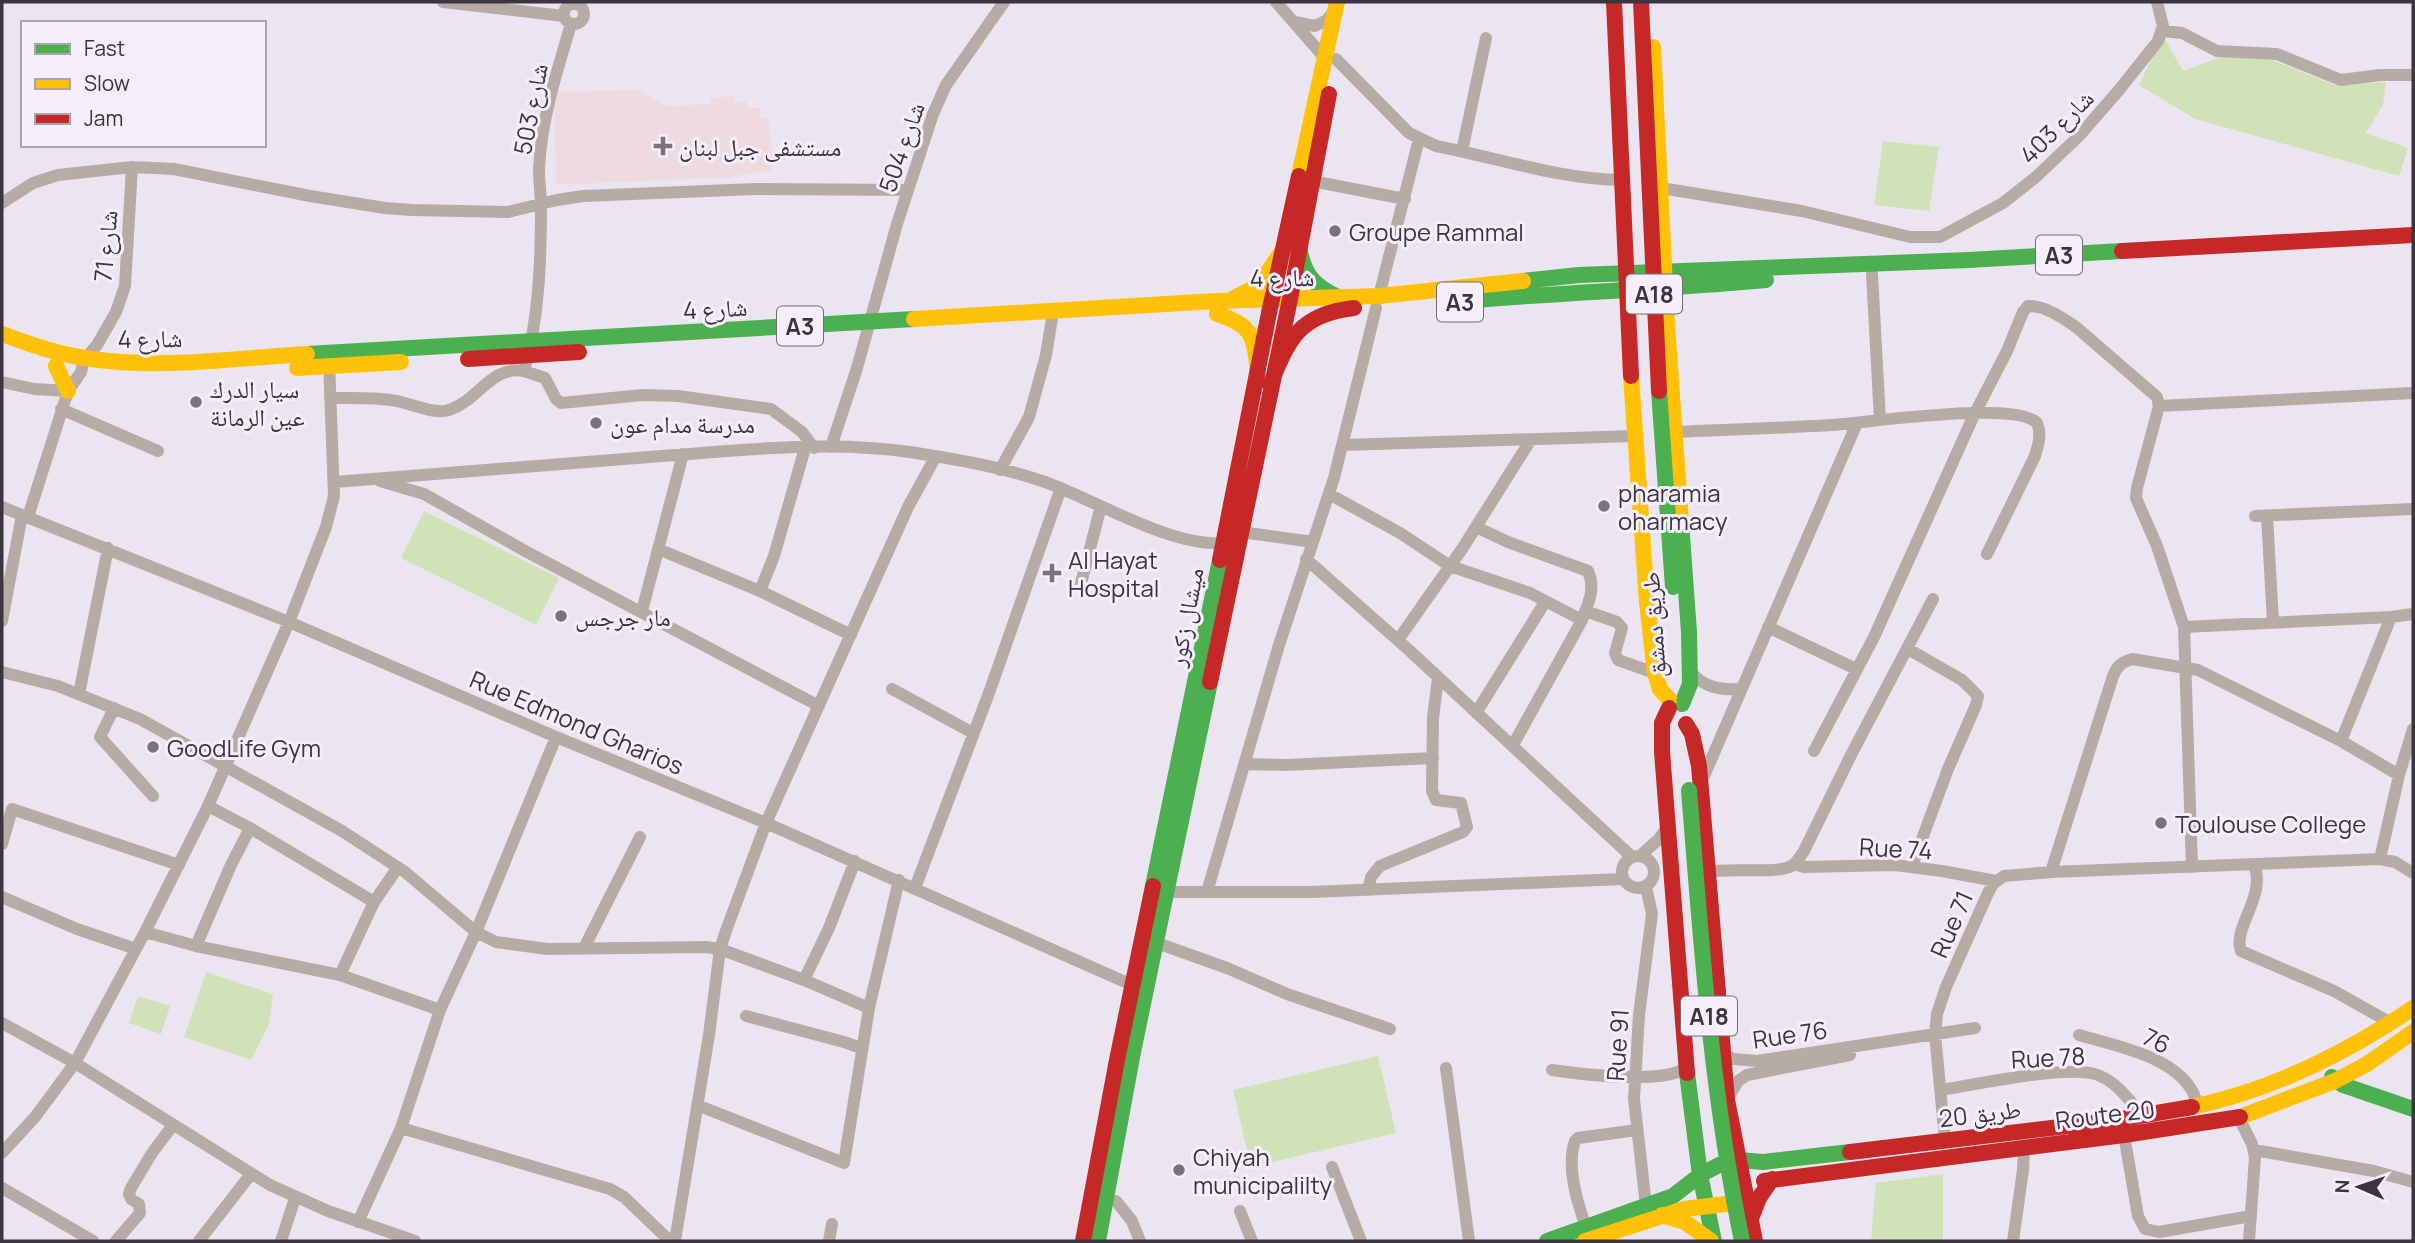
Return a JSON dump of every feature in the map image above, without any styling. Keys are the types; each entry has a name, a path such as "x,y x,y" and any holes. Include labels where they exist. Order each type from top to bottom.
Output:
{"main road":[{"path":"1614,2 1634,436 1655,673 1660,689 1674,704"},
{"name":"طريق دمشق","path":"1627,2 1647,411 1666,586"},
{"name":"طريق دمشق","path":"1641,2 1660,394 1666,586 1674,704 1689,789 1716,1098 1726,1167 1742,1241"},
{"path":"1650,2 1667,325 1691,672 1689,691 1664,716 1662,739 1686,1068 1700,1175 1713,1241"},
{"name":"ميشال زكور","path":"1083,1241 1131,988 1270,306 1312,181 1340,3"},
{"name":"ميشال زكور","path":"1098,1241 1288,306 1292,247 1331,58"},
{"path":"1623,211 1629,224 1640,231 1652,226 1662,211"},
{"name":"A3","path":"1339,303 1626,292 1872,274 1926,267 2413,235"},
{"path":"1580,275 1609,265 1619,253 1624,237"},
{"name":"A3","path":"1377,302 1580,275 1705,269 1926,267 2413,244"},
{"path":"1663,245 1672,258 1681,264 1705,269"},
{"path":"1216,308 1259,285 1292,247 1310,281 1339,303 1295,332 1270,385"},
{"path":"1667,325 1671,309 1678,300 1706,286"},
{"path":"1580,292 1615,302 1624,316 1628,339"},
{"name":"شارع 4","path":"2,349 56,366 528,356 868,328 1052,318 1171,315 1216,308 1339,303"},
{"path":"1216,308 1248,328 1255,341 1258,373"},
{"path":"1628,339 1639,326 1651,323 1661,328 1669,343"},
{"name":"شارع 4","path":"2,334 83,366"},
{"path":"56,366 68,391"},
{"name":"طريق دمشق","path":"1674,704 1686,724 1699,1069 1710,1150 1728,1241"},
{"path":"1689,789 1708,872 1727,1100 1755,1241"},
{"path":"1108,1241 1146,1032 1149,980"},
{"path":"1073,1241 1114,1029 1121,1002 1131,988"},
{"name":"طريق 20","path":"1547,1241 1585,1234 1679,1192 1700,1175 1719,1165 1739,1160 1763,1162 2198,1106 2271,1084 2318,1063 2413,1008"},
{"name":"Route 20","path":"1585,1234 1628,1233 1662,1215 1684,1209 1726,1204 1757,1184 1772,1179 2239,1118 2335,1081 2367,1064 2413,1032"},
{"path":"2318,1063 2343,1086 2413,1109"},
{"path":"1751,1222 1759,1198 1772,1179"},
{"path":"1679,1192 1685,1201 1684,1209"},
{"path":"1662,1215 1685,1222 1713,1241"}],"street":[{"path":"443,2 571,7"},
{"name":"شارع 504","path":"831,447 908,190 942,92 1004,2"},
{"path":"1276,2 1409,133 1419,139 1436,146 1580,178 1622,180"},
{"path":"2157,2 2163,31 2182,33 2222,52 2277,54 2341,79 2413,75"},
{"path":"1292,20 1315,26 1327,20 1340,3"},
{"name":"شارع 503","path":"528,356 538,274 541,205 539,170 545,119 571,7"},
{"name":"شارع 403","path":"1931,239 1949,233 1993,209 2036,177 2080,136 2154,48 2163,31"},
{"path":"1462,151 1486,38"},
{"path":"1207,892 1306,559 1343,445 1419,139"},
{"path":"2,203 33,183 58,175 132,167 174,169 385,208 500,212 583,196 756,189 908,190"},
{"name":"شارع 71","path":"2,621 25,516 61,409 68,391 104,334 121,300 125,286 132,167"},
{"path":"1312,181 1405,199"},
{"path":"1661,188 1793,209 1910,237 1931,239 1926,267"},
{"path":"1872,274 1880,419"},
{"path":"1814,751 1878,627 2023,312 2030,306 2057,315 2076,327 2157,397 2158,406 2136,498 2157,546 2182,614 2184,627 2192,867"},
{"path":"1000,470 1029,417 1046,355 1052,318"},
{"path":"330,398 390,400 442,411 452,409 469,400 504,371 513,369 528,356 545,378 556,399 561,402 643,395 678,396 771,410 792,423 809,448"},
{"path":"2,1153 35,1117 75,1063 208,806 289,622 326,527 335,482 329,359"},
{"path":"2,382 34,389 68,391"},
{"path":"2158,406 2413,393"},
{"path":"61,409 158,451"},
{"path":"1675,432 1857,423 1880,419 2026,416 2037,423 2040,434 2035,456 1987,554"},
{"path":"1689,789 1740,689 1857,423"},
{"path":"1343,445 1634,436"},
{"path":"1398,640 1476,527 1530,441"},
{"path":"335,482 733,450 831,447 890,450 936,456 1000,470 1061,488 1191,541 1223,543"},
{"path":"760,590 809,448"},
{"path":"642,611 682,454"},
{"path":"672,1241 697,1105 720,949 766,823 908,507 936,456"},
{"path":"425,474 421,485 425,494"},
{"path":"373,479 425,494 527,552 819,706"},
{"path":"915,888 974,733 1061,488"},
{"path":"1329,494 1400,533 1450,566 1530,593 1545,602 1584,616 1617,622 1622,628 1615,653 1618,660 1655,673"},
{"path":"1080,587 1101,506"},
{"name":"Rue Edmond Gharios","path":"2,507 289,622 556,737 766,823 899,880 1131,988"},
{"path":"2273,622 2261,516 2413,509"},
{"path":"1476,527 1508,542 1588,571 1592,580 1592,591 1584,616 1513,746"},
{"path":"1241,532 1313,542"},
{"path":"79,694 108,548"},
{"path":"658,549 760,590 851,635"},
{"path":"1167,892 1285,893 1623,879 1633,888 1647,885 1654,876 1653,867 1648,860 1636,857 1306,559"},
{"path":"1794,864 1804,851 1933,599"},
{"path":"1476,713 1545,602"},
{"path":"2184,627 2413,614"},
{"path":"2341,741 2391,617"},
{"path":"1768,627 1856,669"},
{"path":"1908,649 1962,680 1978,696 1912,866"},
{"path":"2051,872 2116,668 2132,659 2186,666 2207,673 2341,741 2399,775"},
{"path":"2,672 58,686 140,719 342,831 398,867 476,932 496,942 547,949 720,949 804,980 869,1008"},
{"path":"1691,672 1712,687 1723,690 1740,689"},
{"path":"1368,890 1371,877 1380,866 1465,830 1467,824 1461,803 1441,802 1433,796 1433,718 1438,678"},
{"path":"892,689 974,733"},
{"path":"114,708 100,737 153,796"},
{"path":"2413,729 2399,775 2380,859 2395,863 2413,873"},
{"path":"358,1222 401,1128 440,1010 476,932 556,737"},
{"path":"1244,764 1299,765 1433,758"},
{"path":"208,806 374,902"},
{"path":"2,844 12,809 179,865"},
{"path":"1623,879 1624,864 1659,839 1668,826"},
{"path":"196,946 230,865 250,828"},
{"path":"584,948 640,837"},
{"name":"Rue 71","path":"1945,1140 1935,1034 1939,1003 1981,908 1996,881 2004,876 2051,872 2380,859"},
{"path":"804,980 829,928 855,861"},
{"name":"Rue 74","path":"1708,872 1729,869 1780,869 1794,864 1811,867 1912,866 1996,881"},
{"path":"2253,864 2257,890 2239,940 2241,951 2334,991 2391,1023"},
{"path":"340,975 374,902 398,867"},
{"path":"697,1105 844,1163 869,1008 899,880"},
{"path":"1647,885 1664,895 1675,910"},
{"name":"Rue 91","path":"1646,1206 1637,1130 1635,1076 1639,1014 1652,914 1647,885"},
{"path":"2,897 77,929 136,949"},
{"path":"145,932 196,946 340,975 440,1010"},
{"path":"1157,943 1227,968 1287,994 1390,1028"},
{"path":"746,1016 862,1048"},
{"path":"2,1023 75,1063 251,1174 295,1198 415,1241"},
{"name":"Rue 76","path":"1727,1100 1738,1081 1769,1064 1881,1040 1907,1039 1975,1028"},
{"name":"76","path":"2079,1035 2121,1046 2161,1064 2186,1082 2198,1106"},
{"name":"Rue 76","path":"1722,1053 1745,1061 1769,1064 1827,1059 1891,1047 1907,1039"},
{"name":"Rue 76","path":"1827,1059 1864,1044"},
{"path":"1446,1068 1469,1241"},
{"path":"1552,1070 1635,1076 1672,1075 1686,1068"},
{"name":"Rue 78","path":"1940,1090 2033,1076 2086,1072 2107,1080 2119,1089 2142,1115"},
{"path":"1635,1076 1673,1080 1688,1087"},
{"path":"2239,1118 2254,1150 2255,1180 2249,1241"},
{"path":"116,1241 140,1213 139,1204 131,1199 129,1194 131,1188 173,1125"},
{"path":"401,1128 610,1189 624,1197 672,1241"},
{"path":"1585,1234 1573,1174 1574,1141 1578,1138 1637,1130"},
{"path":"2124,1135 2138,1216 2145,1229 2159,1232 2251,1216"},
{"path":"2013,1241 2024,1147"},
{"path":"2254,1150 2374,1171 2413,1181"},
{"path":"1332,1167 1361,1241"},
{"path":"199,1241 251,1174"},
{"path":"2,1188 93,1241"},
{"path":"281,1241 295,1198"},
{"path":"1116,1201 1132,1221 1140,1241"},
{"path":"1240,1211 1252,1241"},
{"path":"829,1241 832,1224"}],"shaded area":[{"name":"مستشفى جبل لبنان","path":"637,90 668,106 710,104 712,98 733,96 734,103 746,101 747,108 760,108 760,117 768,118 774,164 771,170 729,177 556,185 554,92"}],"green space":[{"path":"2163,36 2183,71 2220,57 2272,60 2335,85 2386,82 2383,105 2366,133 2408,148 2399,176 2195,119 2139,85"},
{"path":"1883,141 1939,147 1929,211 1874,205"},
{"path":"424,511 559,578 536,625 401,558"},
{"path":"206,972 273,994 269,1024 251,1060 184,1037"},
{"path":"138,996 170,1006 161,1034 129,1023"},
{"path":"1378,1056 1396,1133 1251,1167 1233,1090"},
{"path":"1943,1174 1943,1241 1871,1241 1876,1183"}],"traffic: fast":[{"path":"1299,247 1311,278 1338,297"},
{"path":"1523,281 1579,275 1969,260 2122,251"},
{"path":"1473,300 1766,280"},
{"path":"307,354 914,319"},
{"path":"1659,391 1673,587"},
{"path":"1681,522 1690,684 1682,704"},
{"path":"1153,886 1220,560"},
{"path":"1098,1241 1133,1052 1210,682"},
{"path":"1689,790 1715,1073 1742,1241"},
{"path":"1687,1073 1700,1175 1714,1241"},
{"path":"2332,1077 2343,1085 2413,1109"},
{"path":"1547,1241 1673,1196 1700,1175 1719,1165 1739,1160 1763,1162 1850,1152"}],"traffic: slow":[{"path":"1299,176 1337,2"},
{"path":"1653,47 1667,325 1681,522"},
{"path":"1234,298 1259,285 1285,247"},
{"path":"914,319 1216,301 1379,296 1523,281"},
{"path":"1217,314 1238,323 1250,334 1258,373"},
{"path":"2,334 64,354 140,363 307,354"},
{"path":"297,368 401,362"},
{"path":"56,366 68,391"},
{"path":"1631,376 1647,602 1655,673 1660,689 1669,699"},
{"path":"2192,1107 2251,1091 2307,1068 2335,1055 2413,1008"},
{"path":"2240,1117 2335,1081 2367,1064 2413,1032"},
{"path":"1585,1241 1684,1209 1726,1204 1742,1196"},
{"path":"1662,1215 1685,1222 1711,1241"}],"traffic: jam":[{"path":"1614,2 1631,376"},
{"path":"1641,2 1659,391"},
{"path":"1210,682 1290,299 1329,94"},
{"path":"1220,560 1299,176"},
{"path":"2122,251 2413,235"},
{"path":"1270,385 1284,354 1299,331 1321,316 1354,308"},
{"path":"468,359 579,352"},
{"path":"1669,708 1662,723 1662,752 1687,1073"},
{"path":"1686,724 1692,734 1699,766 1727,1100 1755,1241"},
{"path":"1083,1241 1153,886"},
{"path":"1850,1152 2110,1121 2192,1107"},
{"path":"1764,1181 2124,1135 2240,1117"},
{"path":"1750,1221 1759,1198 1772,1179"}],"place":[{"name":"مستشفى جبل لبنان","path":"663,146"},
{"name":"Groupe Rammal","path":"1335,231"},
{"name":"سيار الدرك عين الرمانة","path":"196,402"},
{"name":"مدرسة مدام عون","path":"596,423"},
{"name":"pharamia oharmacy","path":"1604,506"},
{"name":"Al Hayat Hospital","path":"1052,573"},
{"name":"مار جرجس","path":"561,616"},
{"name":"GoodLife Gym","path":"153,747"},
{"name":"Toulouse College","path":"2161,823"},
{"name":"Chiyah municipalilty","path":"1179,1170"}]}
